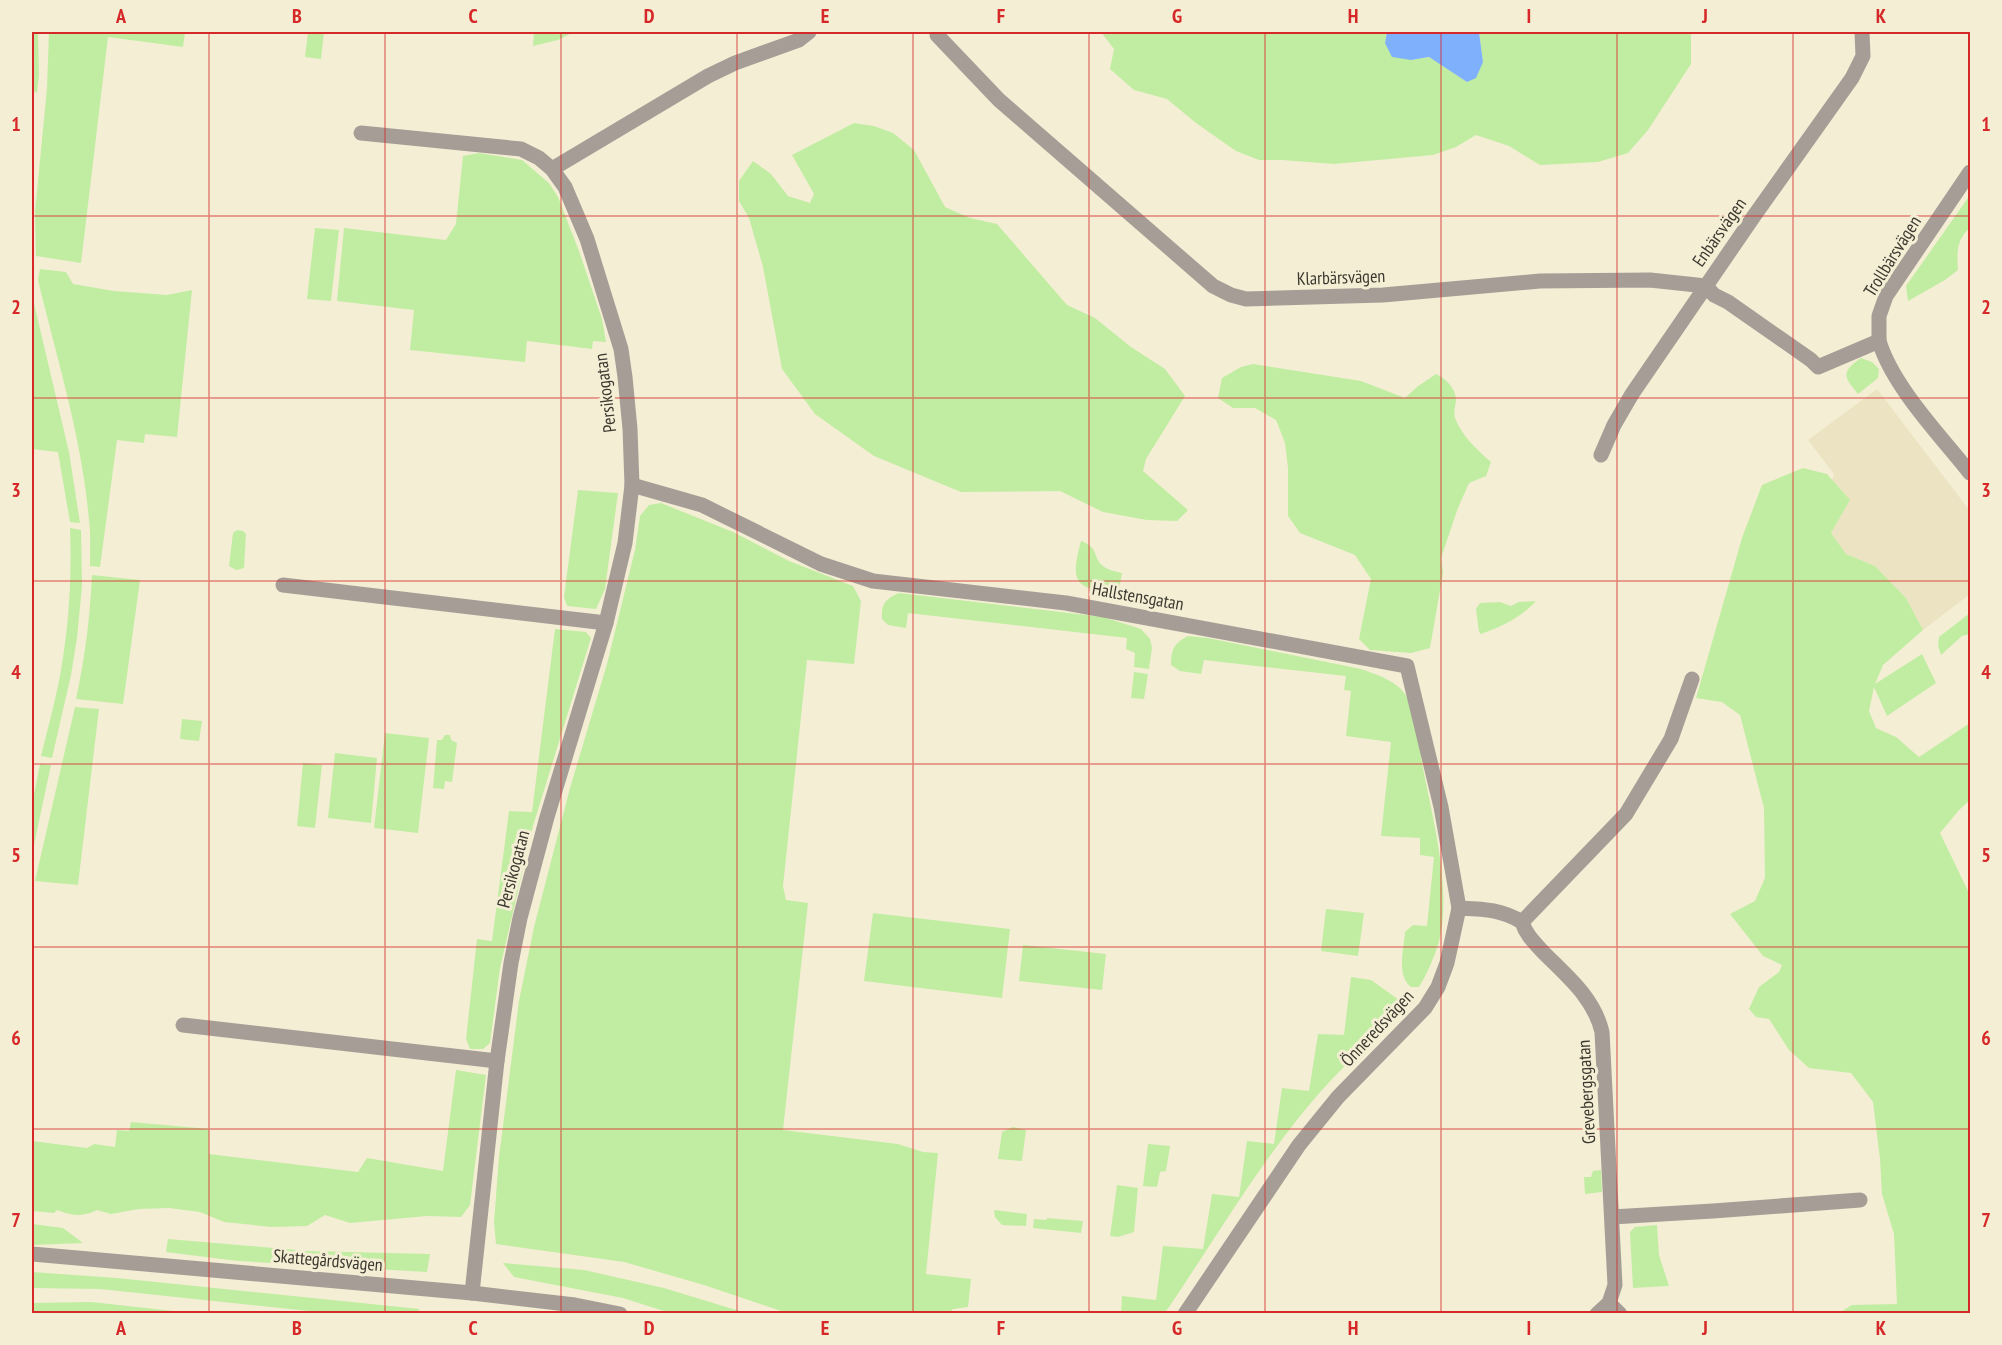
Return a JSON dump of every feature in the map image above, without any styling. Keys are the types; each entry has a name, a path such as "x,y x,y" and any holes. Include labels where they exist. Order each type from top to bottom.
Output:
{"street":[{"path":"552,169 708,76 735,63 798,40 809,32"},
{"name":"Enbärsvägen","path":"1601,455 1614,425 1632,394 1852,78 1863,56 1862,32"},
{"name":"Klarbärsvägen","path":"938,35 999,100 1213,286 1231,295 1246,299 1383,295 1540,280 1650,280 1706,286 1714,295 1728,302 1811,360 1818,368 1878,341"},
{"name":"Persikogatan","path":"361,133 521,149 539,158 552,169 565,187 588,239 621,349 628,412 632,485 626,543 606,623 562,765 520,918 497,1061 472,1293"},
{"name":"Trollbärsvägen","path":"1878,341 1879,316 1887,296 1971,172"},
{"path":"1878,341 1886,360 1906,392 1971,473"},
{"name":"Hallstensgatan","path":"632,485 702,505 821,564 873,581 1066,603 1407,666 1441,807 1458,908"},
{"path":"283,585 606,623"},
{"path":"1458,908 1495,910 1509,914 1522,922 1626,814 1671,739 1692,679"},
{"name":"Önneredsvägen","path":"1185,1314 1299,1145 1338,1097 1425,1008 1438,987 1447,963 1458,908"},
{"name":"Grevebergsgatan","path":"1522,922 1529,938 1586,995 1599,1020 1604,1049 1615,1308 1597,1314"},
{"path":"183,1025 497,1061"},
{"path":"1612,1217 1860,1200"},
{"name":"Skattegårdsvägen","path":"32,1254 472,1293 575,1305 620,1314"}],"shaded area":[{"path":"1877,389 1970,511 1970,571 1967,574 1970,579 1970,594 1923,630 1906,598 1875,566 1846,554 1831,533 1850,500 1832,480 1834,474 1808,440"}],"green space":[{"path":"32,32 38,32 37,93 32,90"},
{"path":"49,32 185,32 183,47 108,37 81,263 36,256 35,212 47,88"},
{"path":"308,32 324,32 321,59 305,57"},
{"path":"534,32 574,32 558,40 533,46"},
{"path":"1101,32 1387,32 1385,43 1411,60 1429,57 1467,82 1483,62 1479,32 1691,32 1691,64 1648,130 1628,153 1598,162 1540,165 1509,146 1476,135 1456,147 1433,155 1334,164 1259,160 1236,151 1167,99 1134,90 1110,69 1114,49"},
{"path":"854,123 874,126 893,133 914,150 945,207 970,218 997,224 1067,305 1095,318 1131,347 1165,369 1185,396 1146,459 1143,471 1188,510 1177,521 1147,520 1103,512 1060,491 961,492 874,456 815,414 782,369 763,267 749,218 739,201 739,181 753,161 771,174 788,196 810,203 814,194 792,155"},
{"path":"479,153 522,160 549,183 558,197 579,251 602,319 606,342 593,341 592,349 527,341 525,362 410,350 414,310 337,301 344,228 446,240 456,224 463,156"},
{"path":"1970,195 1970,228 1960,242 1958,270 1908,301 1906,286"},
{"path":"315,228 339,230 331,301 307,299"},
{"path":"40,269 66,272 73,284 114,291 167,295 192,290 177,437 145,434 144,443 117,440 100,567 90,566 90,526 81,459 38,280"},
{"path":"32,295 69,452 80,523 70,522 58,452 32,449"},
{"path":"1861,358 1872,362 1879,369 1878,378 1858,394 1849,383 1846,374 1850,367"},
{"path":"1253,364 1361,381 1405,398 1436,374 1452,387 1456,399 1454,416 1458,425 1470,442 1491,462 1486,476 1469,483 1441,558 1443,573 1430,648 1411,653 1370,650 1359,639 1371,579 1355,555 1300,533 1288,516 1288,468 1285,443 1276,420 1255,408 1233,408 1218,398 1222,378 1241,367"},
{"path":"1803,468 1827,474 1850,500 1831,533 1846,554 1875,566 1906,598 1923,630 1883,665 1875,684 1922,654 1936,683 1887,716 1874,687 1869,711 1876,728 1896,737 1919,757 1970,723 1970,800 1940,833 1970,895 1970,1313 1839,1313 1852,1305 1897,1304 1894,1234 1882,1194 1873,1102 1851,1073 1809,1068 1789,1050 1769,1019 1756,1017 1749,1009 1759,987 1779,972 1782,965 1763,956 1730,914 1755,901 1765,878 1764,808 1740,715 1722,702 1696,698 1742,538 1762,485"},
{"path":"578,490 618,493 605,589 596,609 567,606 564,597"},
{"path":"661,503 733,532 789,561 853,586 861,601 854,664 807,660 783,886 786,900 808,903 783,1130 898,1144 923,1152 938,1153 926,1274 971,1279 968,1307 953,1309 948,1314 787,1313 704,1285 624,1262 496,1244 494,1222 499,1157 519,1001 534,927 570,788 607,664 635,550 640,516 649,505"},
{"path":"70,528 81,530 82,586 71,675 52,758 41,756 59,681 66,635 70,581"},
{"path":"237,530 246,534 244,568 236,570 229,566 233,533"},
{"path":"1081,541 1093,549 1099,562 1104,566 1122,573 1118,595 1093,590 1080,582 1076,567"},
{"path":"92,575 140,580 123,704 76,699 87,637"},
{"path":"899,593 1103,617 1141,629 1150,639 1152,648 1149,669 1134,667 1135,653 1126,649 1127,638 908,613 906,628 888,625 882,619 883,606 890,597"},
{"path":"1536,601 1511,621 1481,634 1479,632 1476,609 1480,603 1500,602 1511,606 1519,602"},
{"path":"1970,613 1970,634 1962,636 1941,655 1938,646 1939,637"},
{"path":"555,629 586,632 591,638 533,826 500,968 490,1043 483,1049 470,1049 466,1039 477,939 492,941 509,811 532,812"},
{"path":"1188,636 1361,669 1393,683 1407,697 1413,713 1436,833 1443,903 1438,945 1419,987 1411,987 1406,982 1402,969 1405,932 1413,925 1427,926 1434,857 1420,855 1420,838 1381,836 1391,742 1346,736 1351,691 1344,690 1346,676 1204,660 1201,674 1180,671 1171,665 1172,655 1176,644"},
{"path":"1134,672 1148,674 1144,699 1131,698"},
{"path":"75,707 99,709 78,885 35,881"},
{"path":"182,719 202,721 199,741 180,739"},
{"path":"385,733 429,738 418,833 374,828"},
{"path":"445,735 450,735 451,740 457,743 452,782 445,781 444,789 433,788 437,740 442,740"},
{"path":"335,753 377,758 371,823 328,818"},
{"path":"303,763 322,765 315,828 297,826"},
{"path":"40,764 51,765 32,854 32,805"},
{"path":"1326,909 1364,913 1358,956 1321,951"},
{"path":"873,913 1010,929 1002,998 864,981"},
{"path":"1023,945 1106,954 1102,990 1019,981"},
{"path":"1351,977 1371,980 1402,1002 1401,1012 1332,1079 1286,1134 1165,1313 1121,1313 1122,1296 1156,1300 1163,1246 1203,1249 1212,1194 1239,1197 1247,1141 1274,1144 1282,1088 1309,1091 1318,1034 1344,1035"},
{"path":"456,1070 486,1075 470,1205 461,1217 427,1216 350,1223 325,1215 307,1226 272,1227 224,1222 200,1212 169,1208 139,1209 111,1214 97,1210 77,1215 57,1210 54,1213 32,1211 32,1141 87,1148 94,1144 115,1147 117,1130 129,1131 131,1122 209,1129 209,1154 358,1172 367,1158 443,1171"},
{"path":"1013,1127 1026,1130 1022,1161 998,1159 1002,1132"},
{"path":"1148,1144 1170,1146 1166,1171 1160,1172 1157,1187 1143,1186"},
{"path":"1601,1170 1602,1192 1585,1194 1584,1177 1591,1177 1593,1171"},
{"path":"1117,1185 1138,1188 1134,1232 1118,1237 1110,1236"},
{"path":"994,1210 1027,1214 1026,1226 1002,1225 995,1217"},
{"path":"1047,1218 1083,1221 1081,1233 1033,1228 1034,1219 1046,1220"},
{"path":"32,1224 63,1228 83,1243 32,1245"},
{"path":"1657,1225 1659,1255 1669,1286 1633,1288 1630,1232 1635,1227"},
{"path":"168,1239 308,1251 430,1254 427,1272 238,1261 166,1252"},
{"path":"503,1263 584,1270 664,1288 746,1313 670,1313 623,1298 514,1277"},
{"path":"32,1272 117,1278 420,1309 415,1314 328,1313 100,1289 32,1288"},
{"path":"91,1302 192,1313 32,1313 32,1303"}],"water":[{"path":"1387,32 1479,32 1483,62 1476,78 1467,82 1429,57 1411,60 1392,57 1385,43"}]}
